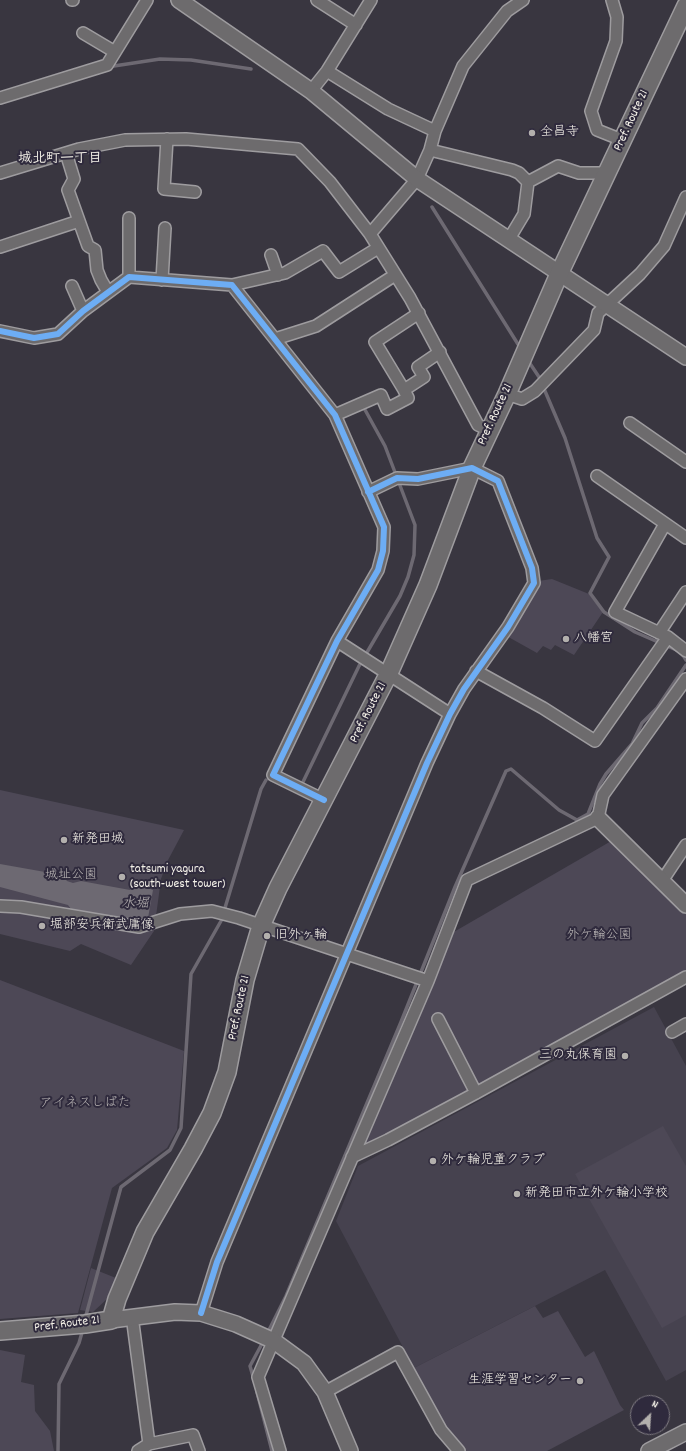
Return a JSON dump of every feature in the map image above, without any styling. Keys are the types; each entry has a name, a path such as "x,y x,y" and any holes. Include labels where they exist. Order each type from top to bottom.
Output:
{"main road":[{"name":"Pref. Route 21","path":"0,1332 111,1320 117,1299 145,1232 212,1113 227,1072 245,980 261,926 278,888 390,673 428,585 472,468 507,394 559,274 686,6"}],"street":[{"path":"0,98 107,65 147,0"},
{"path":"179,0 311,91 417,179 510,239 559,274 608,304 686,357"},
{"path":"317,0 356,25"},
{"path":"311,91 327,71 371,0"},
{"path":"370,234 417,179 430,150 435,131 463,66 507,11 523,0"},
{"path":"612,0 617,17 616,41 591,111 597,130 622,140"},
{"path":"83,33 115,52"},
{"path":"327,71 388,109 435,131"},
{"path":"167,139 164,189 195,192"},
{"path":"0,173 66,153 125,140 186,139 298,149 330,182 370,234 418,313 478,425 489,430"},
{"path":"430,150 512,170 528,182"},
{"path":"66,153 74,179 68,190 88,246 95,250 97,270 108,292"},
{"path":"528,182 558,166 579,172 607,173"},
{"path":"510,239 524,214 528,182"},
{"path":"507,394 522,399 535,391 594,330 598,313 640,274 664,246 686,197"},
{"path":"129,218 129,277"},
{"path":"0,247 79,221"},
{"path":"162,280 165,228"},
{"path":"0,331 34,338 58,334 82,311 129,277 232,285 285,273 323,251 339,272 378,248"},
{"path":"271,255 278,275"},
{"path":"275,339 316,326 395,275"},
{"path":"232,285 335,415 384,527 384,551 378,570 337,641 273,775 324,800"},
{"path":"72,286 82,311"},
{"path":"335,415 381,395 388,409 408,398 375,342 418,313"},
{"path":"404,390 424,377 418,367 440,352"},
{"path":"630,423 686,462"},
{"path":"200,1313 217,1262 426,763 450,714 476,671 508,627 534,583 532,568 498,481 472,468 418,479 396,478 368,492"},
{"path":"597,476 686,538"},
{"path":"665,524 615,612 664,635 686,651"},
{"path":"476,671 543,708 595,741 664,635 686,592"},
{"path":"337,641 390,673 450,714"},
{"path":"598,818 603,795 683,691 686,678"},
{"path":"598,818 686,905"},
{"path":"280,1451 258,1377 428,981 466,880 598,818"},
{"path":"662,881 686,845"},
{"path":"0,906 21,907 139,927 180,914 212,911 239,918 428,981"},
{"path":"352,1157 388,1140 476,1093 686,977"},
{"path":"438,1019 476,1093"},
{"path":"672,1032 686,1024"},
{"path":"111,1320 132,1316 175,1312 200,1313 236,1324 274,1340 304,1363 325,1392 350,1451"},
{"path":"132,1316 149,1444"},
{"path":"325,1392 398,1352 441,1430 459,1451"},
{"path":"650,1451 686,1432"},
{"path":"138,1451 149,1444 194,1435 199,1451"}],"shaded area":[{"name":"新発田市立外ケ輪小学校","path":"654,1007 686,1066 686,1370 666,1381 605,1270 414,1368 336,1221 358,1166"}],"green space":[{"path":"552,579 589,594 603,612 574,655 555,645 551,650 543,646 537,653 503,634 538,581"},
{"name":"城址公園","path":"0,790 184,830 167,862 161,879 154,931 131,965 81,944 70,951 0,934"},
{"name":"外ケ輪公園","path":"613,840 686,912 686,977 368,1145 364,1144 452,933"},
{"name":"アイネスしばた","path":"0,980 184,1051 177,1130 167,1148 112,1188 78,1313 0,1319"},
{"path":"663,1126 686,1166 686,1315 662,1328 575,1174"},
{"path":"91,1268 116,1278 107,1299 93,1312 80,1310"},
{"path":"535,1306 543,1318 558,1311 585,1357 594,1351 620,1405 624,1410 547,1451 464,1451 445,1430 414,1368"},
{"path":"0,1350 25,1355 21,1382 34,1385 35,1411 50,1431 54,1451 0,1451"}],"water":[{"name":"水堀","path":"0,864 62,875 67,881 73,883 81,881 130,890 132,882 153,890 148,918 137,921 126,920 71,909 68,905 0,887"}],"waterway":[{"path":"114,66 160,59 191,60 251,69"},
{"path":"432,207 521,349"},
{"path":"527,359 539,377 565,438 597,538 609,557 590,593 604,612 635,632 681,652 686,660"},
{"path":"302,784 359,666 400,596 408,577 414,555 415,525 385,446 364,408"},
{"path":"267,1334 286,1296 401,1022 455,887 506,771 511,769 559,810 577,820 588,814 600,784 606,774 632,744 642,723 657,708 686,665"},
{"path":"85,1319 121,1187 170,1150 181,1128 191,974 221,921 261,789 266,780"},
{"path":"58,1451 59,1384 79,1343 83,1329"},
{"path":"254,1380 250,1366 264,1340"},
{"path":"257,1392 272,1451"}],"cycle path":[{"path":"0,331 34,338 58,334 83,311 129,277 232,285 335,415 384,527 383,551 378,570 337,641 273,775 324,800"},
{"path":"201,1313 217,1262 427,763 450,714 464,689 508,627 534,583 532,568 498,481 472,468 418,479 397,478 368,492"}],"place":[{"name":"全昌寺","path":"532,133"},
{"name":"八幡宮","path":"566,639"},
{"name":"新発田城","path":"64,840"},
{"name":"tatsumi yagura (south-west tower)","path":"122,877"},
{"name":"堀部安兵衛武庸像","path":"42,926"},
{"name":"旧外ヶ輪","path":"267,936"},
{"name":"三の丸保育園","path":"625,1056"},
{"name":"外ケ輪児童クラブ","path":"433,1161"},
{"name":"新発田市立外ケ輪小学校","path":"517,1194"},
{"name":"生涯学習センター","path":"580,1381"}],"district":[{"name":"城北町一丁目","path":"60,160"}]}
